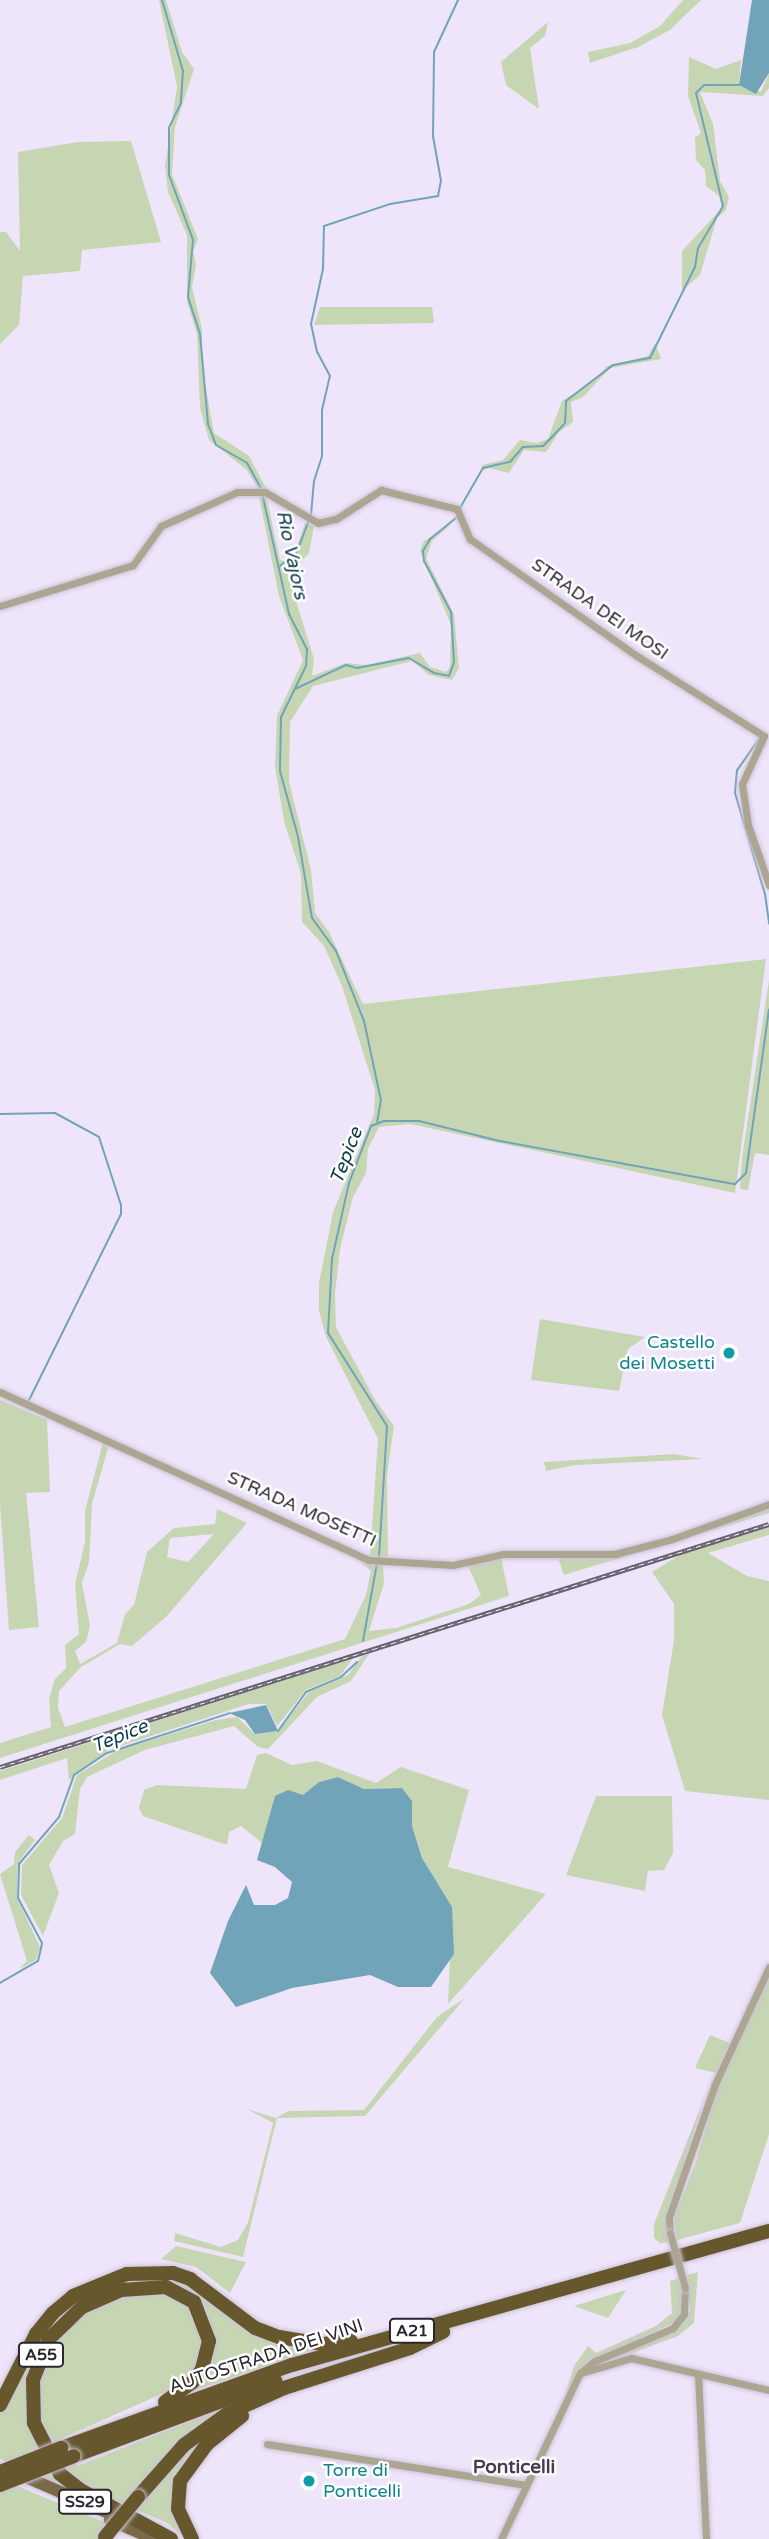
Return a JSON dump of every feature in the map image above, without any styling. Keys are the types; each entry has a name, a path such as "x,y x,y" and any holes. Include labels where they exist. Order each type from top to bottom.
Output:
{"highway":[{"name":"AUTOSTRADA DEI VINI","path":"67,2452 292,2365 769,2231"},
{"name":"AUTOSTRADA DEI VINI","path":"67,2452 271,2382 769,2241"},
{"name":"A55","path":"0,2405 36,2334 53,2313 99,2282 127,2274 173,2273 190,2279 256,2328 301,2343 339,2343 468,2315"},
{"name":"A55","path":"0,2485 67,2452 163,2404 193,2382 202,2369 209,2341 208,2328 194,2302 181,2292 156,2286 100,2298 82,2307 49,2339 33,2380 34,2423 60,2474 82,2491 170,2539"},
{"path":"104,2538 184,2445 227,2414 349,2366 410,2348 443,2332"},
{"path":"192,2539 181,2522 177,2495 195,2456 246,2414 349,2366"},
{"name":"A55","path":"0,2472 67,2452"}],"main road":[{"name":"SS29","path":"0,2465 170,2539"},
{"name":"SS29","path":"0,2472 154,2539"}],"street":[{"name":"STRADA DEI MOSI","path":"0,606 133,565 161,526 175,517 237,492 265,492 308,521 336,519 382,490 457,509 470,539 637,656 760,731 766,740 746,768 742,785 748,825 769,885"},
{"name":"STRADA MOSETTI","path":"0,1392 369,1560 453,1565 503,1555 615,1554 672,1539 769,1504"},
{"path":"500,2539 580,2373 595,2361 673,2328 684,2315 685,2288 670,2233 669,2217 715,2084 769,1967"},
{"path":"580,2373 631,2358 769,2390"},
{"path":"698,2374 706,2539"},
{"path":"267,2444 526,2485"}],"green space":[{"path":"159,0 166,0 182,52 194,69 175,127 172,174 198,239 193,251 196,265 192,287 202,329 202,366 214,433 249,456 267,490 258,489 247,470 209,440 200,408 197,334 187,302 187,235 168,192 165,166 177,87"},
{"path":"683,0 701,0 670,30 638,47 590,63 588,52 630,43 660,26"},
{"path":"548,22 545,36 530,48 539,109 506,85 501,62"},
{"path":"689,57 716,69 741,60 739,85 761,92 769,73 769,88 763,96 700,92 713,124 720,181 729,197 726,210 717,218 700,275 682,291 682,251 722,208 719,196 706,186 705,170 696,160 695,138 701,133 688,96"},
{"path":"131,141 161,242 82,250 80,271 23,276 19,325 0,344 0,232 6,232 20,251 18,152 78,142"},
{"path":"320,307 432,307 434,323 314,325"},
{"path":"655,343 661,359 610,368 583,397 571,402 573,422 559,432 546,452 524,450 509,473 489,468 481,471 482,465 503,460 520,440 537,443 548,439 562,401 597,379 607,366 648,356"},
{"path":"266,495 280,560 285,561 297,547 305,523 314,526 309,553 288,575 314,659 312,676 346,663 366,665 420,653 430,667 446,672 450,667 451,625 420,551 424,541 452,524 432,541 426,558 454,614 459,668 452,680 429,675 412,661 313,686 290,722 289,782 311,870 315,913 329,932 363,1004 766,959 735,1193 410,1124 379,1127 368,1149 366,1173 353,1197 340,1249 335,1294 336,1327 375,1400 394,1426 387,1475 388,1557 370,1556 378,1439 326,1337 319,1311 319,1283 333,1212 374,1114 375,1090 342,986 324,946 302,922 301,874 284,821 275,767 277,716 303,660 279,596 259,496"},
{"path":"769,980 769,1155 755,1153 748,1190 740,1189 742,1158"},
{"path":"540,1319 645,1337 628,1349 619,1391 531,1380"},
{"path":"0,1400 47,1420 50,1492 26,1493 39,1627 9,1630 0,1504"},
{"path":"103,1442 109,1445 92,1504 89,1562 82,1583 90,1626 86,1642 75,1651 80,1664 117,1643 125,1614 134,1605 147,1552 174,1528 215,1524 217,1509 247,1523 166,1617 132,1646 120,1644 81,1667 59,1691 58,1708 65,1727 345,1639 366,1595 371,1571 357,1559 383,1564 384,1583 369,1631 396,1628 469,1604 481,1595 468,1566 487,1560 501,1558 509,1596 0,1758 0,1743 51,1727 49,1699 55,1679 66,1668 65,1645 79,1634 75,1584 85,1542 85,1511","holes":["214,1534 188,1562 167,1557 170,1538"]},
{"path":"674,1454 703,1459 576,1465 546,1471 544,1462"},
{"path":"769,1506 769,1513 564,1575 558,1558 609,1557"},
{"path":"769,1527 769,1535 708,1553 747,1576 769,1581 769,1800 685,1791 662,1715 674,1640 674,1604 652,1572 680,1555"},
{"path":"369,1654 351,1681 317,1697 268,1749 258,1747 234,1726 145,1750 87,1777 80,1789 75,1834 63,1841 49,1865 59,1893 43,1936 21,1895 22,1865 62,1818 77,1775 118,1750 216,1720 237,1717 255,1734 278,1731 308,1693 348,1675 362,1656"},
{"path":"353,1658 340,1676 306,1690 277,1726 266,1704 249,1704 108,1750 69,1780 67,1758 0,1780 0,1771"},
{"path":"266,1753 292,1765 317,1761 376,1783 401,1767 469,1790 448,1867 546,1894 448,2004 452,1908 422,1858 412,1826 412,1801 402,1788 364,1789 338,1777 319,1782 303,1796 275,1797 262,1843 241,1826 229,1832 227,1845 143,1816 139,1808 144,1790 157,1785 246,1789 257,1755"},
{"path":"596,1796 672,1796 673,1853 664,1870 648,1871 645,1891 566,1875"},
{"path":"29,1835 35,1840 18,1863 17,1898 40,1947 36,1960 19,1969 27,1961 0,1874 14,1864 15,1852"},
{"path":"769,1977 769,2134 740,2223 677,2240 674,2217 695,2165 718,2086"},
{"path":"465,1998 365,2116 277,2118 243,2257 174,2241 175,2233 221,2247 238,2240 248,2222 273,2123 247,2109 276,2118 288,2111 364,2110 437,2017"},
{"path":"710,2035 730,2043 716,2073 695,2068"},
{"path":"704,2099 669,2212 670,2242 660,2243 654,2238 654,2224"},
{"path":"176,2246 246,2262 230,2293 196,2267 161,2259"},
{"path":"698,2272 694,2323 678,2336 596,2366 681,2326 690,2311 687,2275"},
{"path":"151,2274 190,2283 244,2329 277,2345 316,2349 195,2390 212,2365 215,2344 207,2313 194,2296 162,2280 139,2279 112,2287 65,2313 37,2353 32,2428 38,2446 72,2490 0,2459 0,2414 43,2329 90,2291"},
{"path":"680,2278 683,2307 677,2321 582,2366 565,2396 574,2366 588,2346 596,2353 656,2326 672,2313 670,2281"},
{"path":"157,2289 192,2307 205,2337 194,2373 184,2384 60,2439 78,2466 276,2387 215,2418 126,2506 101,2496 66,2472 45,2443 37,2411 38,2374 48,2348 86,2309 112,2297"},
{"path":"626,2290 608,2318 574,2306"},
{"path":"226,2423 179,2474 186,2539 167,2523 135,2509 188,2446"},
{"path":"0,2479 109,2524 98,2539 0,2539"}],"water":[{"path":"752,0 769,0 769,73 756,94 739,85"},
{"path":"266,1705 278,1731 255,1734 245,1720 229,1713"},
{"path":"338,1777 364,1789 402,1788 412,1801 412,1826 422,1858 452,1907 454,1954 431,1987 398,1987 370,1975 292,1988 236,2007 210,1973 228,1921 246,1885 254,1905 275,1905 288,1898 292,1882 275,1867 257,1860 275,1796 288,1790 303,1795 319,1782"}],"waterway":[{"name":"Rio Vajors","path":"162,0 183,71 181,103 169,128 169,175 193,240 188,297 200,334 208,424 216,445 247,463 261,488"},
{"path":"311,515 314,481 322,456 322,410 330,376 317,352 311,324 323,269 324,226 390,204 438,196 441,181 433,136 434,52 458,0"},
{"path":"460,508 483,468 510,462 523,447 543,446 552,437 565,423 566,401 613,365 650,358 695,267 698,248 723,206 696,93 704,85 739,85"},
{"name":"Rio Vajors","path":"262,493 289,614 307,649 306,666 281,717 280,771 298,837 312,918 336,951 364,1021 381,1100 377,1122"},
{"path":"295,689 346,665 357,668 409,658 434,673 449,676 454,662 451,612 424,561 423,551 430,539 457,517"},
{"path":"280,566 296,554 309,520"},
{"name":"Tepice","path":"759,739 737,770 735,793 765,894 769,924"},
{"name":"Tepice","path":"379,1557 387,1426 328,1333 332,1259 349,1183 371,1126 384,1121 419,1121 500,1141 735,1184 746,1173 769,1010"},
{"path":"0,1114 55,1113 99,1137 121,1205 121,1214 29,1400"},
{"name":"Tepice","path":"363,1641 377,1563"},
{"name":"Tepice","path":"278,1731 306,1692 341,1677 357,1662"},
{"name":"Tepice","path":"0,1983 38,1961 42,1943 18,1898 19,1864 59,1817 74,1775 107,1753 230,1713"}],"railway":[{"path":"0,1767 769,1524"}],"place":[{"name":"Castello dei Mosetti","path":"729,1353"},
{"name":"Torre di Ponticelli","path":"309,2481"}],"district":[{"name":"Ponticelli","path":"514,2468"}]}
